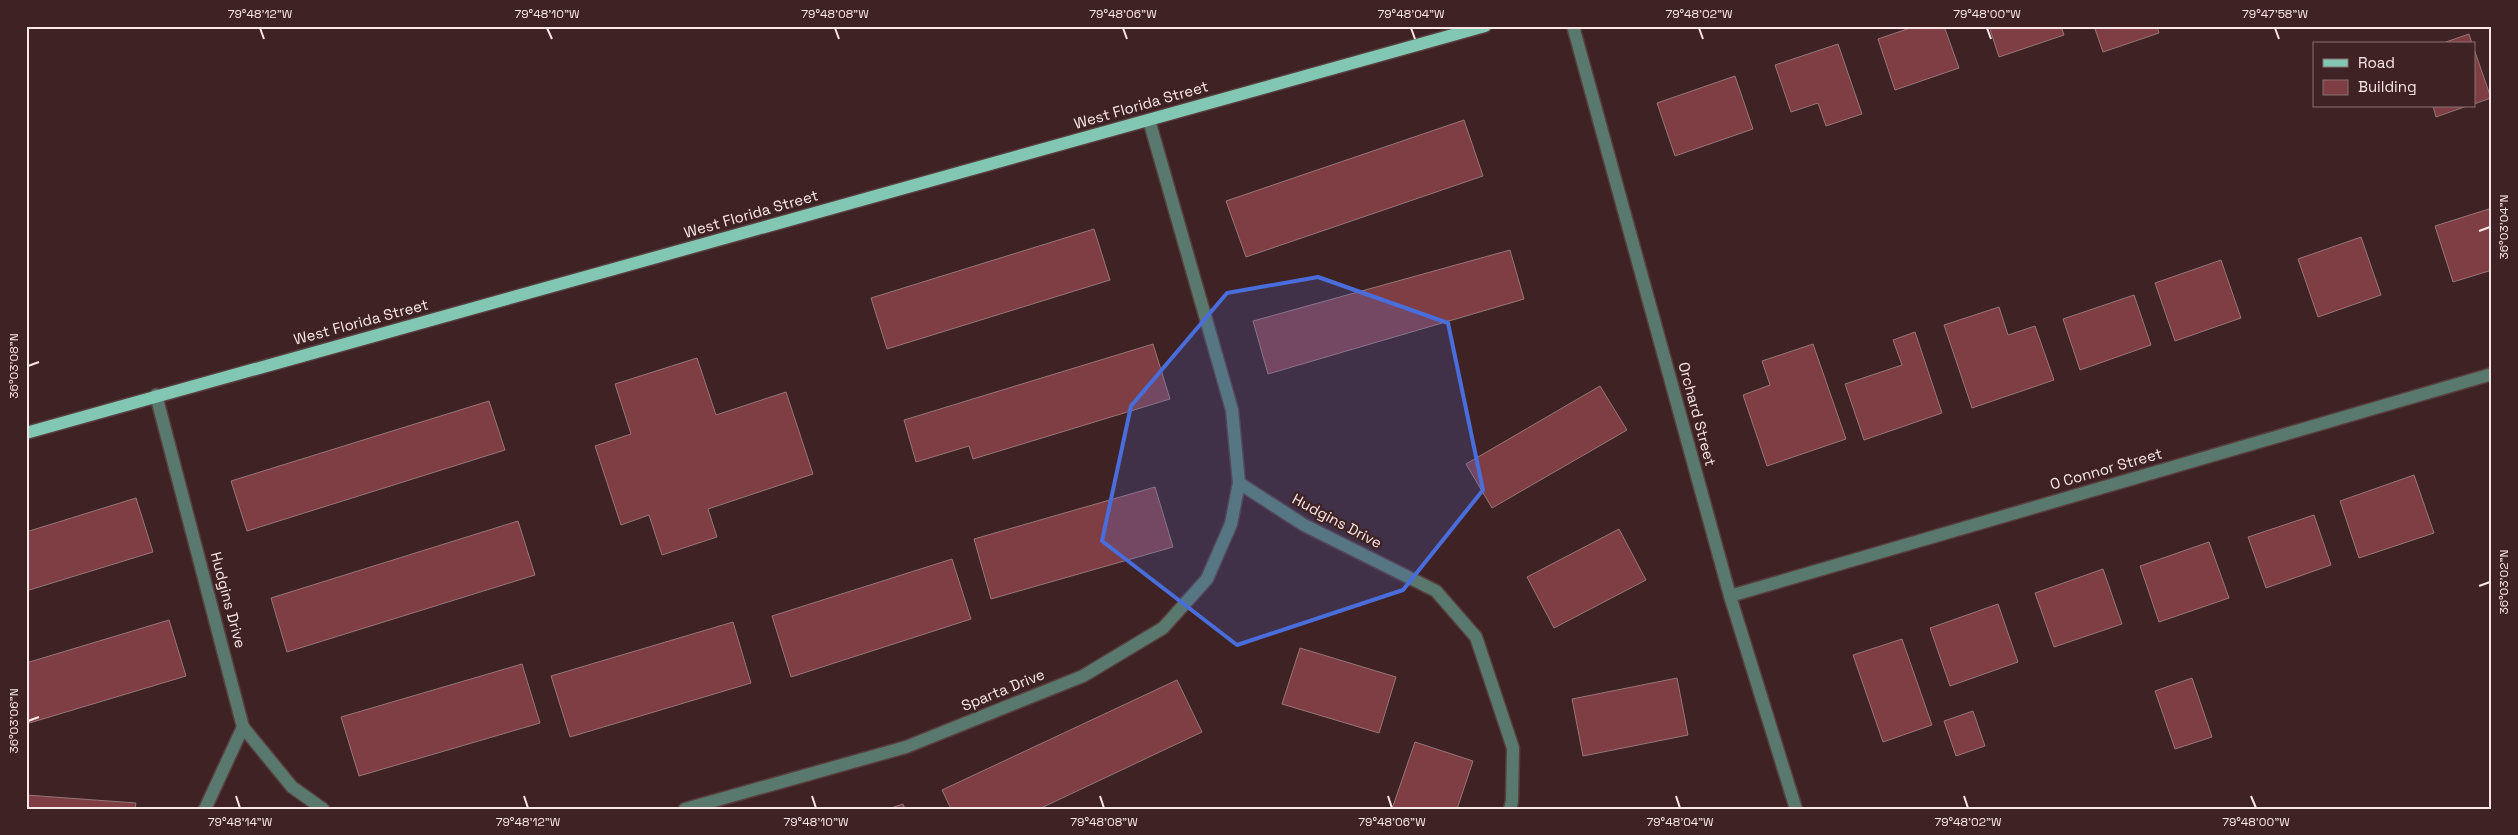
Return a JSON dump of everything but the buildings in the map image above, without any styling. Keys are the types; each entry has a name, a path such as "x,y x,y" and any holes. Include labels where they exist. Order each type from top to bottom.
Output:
{"main road":[{"name":"West Florida Street","path":"26,433 156,395 1485,26"}],"street":[{"name":"Orchard Street","path":"1572,26 1730,596 1796,809"},
{"path":"1149,120 1232,410 1239,482"},
{"name":"O Connor Street","path":"1730,596 2492,374"},
{"name":"Hudgins Drive","path":"156,395 243,727"},
{"name":"Hudgins Drive","path":"1239,482 1304,525 1436,591 1476,637 1513,748 1512,801 1510,809"},
{"name":"Sparta Drive","path":"685,809 906,747 1083,676 1163,628 1207,579 1231,524 1239,482"},
{"path":"205,809 243,727 292,786 323,809"}],"highlighted area":[{"path":"1318,277 1448,323 1483,490 1403,590 1237,645 1102,541 1131,406 1227,293"}]}
